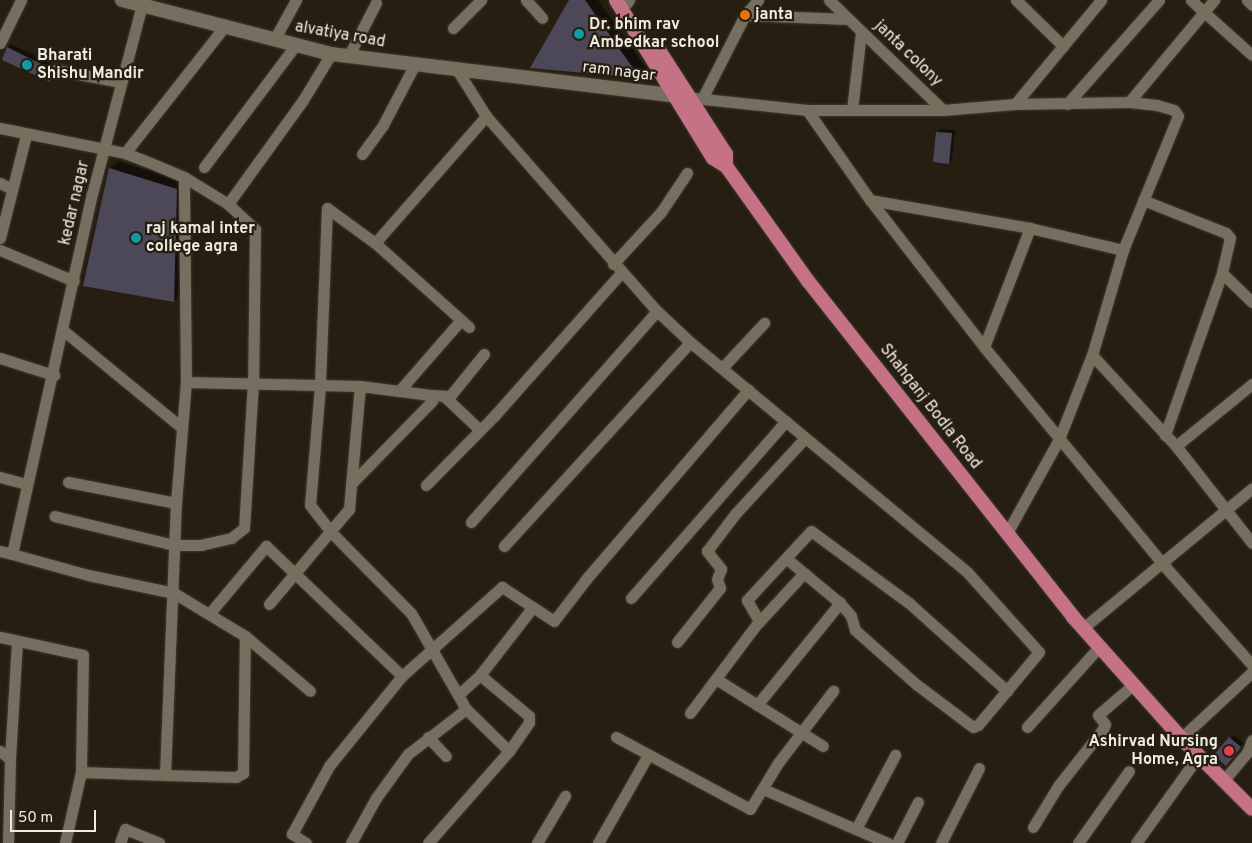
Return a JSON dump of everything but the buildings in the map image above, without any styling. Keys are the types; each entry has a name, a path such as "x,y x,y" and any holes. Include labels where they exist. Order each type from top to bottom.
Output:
{"main road":[{"name":"Shahganj Bodla Road","path":"624,1 726,154 726,166 808,281 1083,628 1181,738 1252,809"}],"street":[{"path":"0,43 21,0"},
{"name":"alvatiya road","path":"122,0 331,54 556,81"},
{"path":"274,40 296,0"},
{"path":"453,28 481,0"},
{"path":"526,0 542,18"},
{"path":"758,0 745,15 690,98 807,110 943,110 1015,104 1128,102 1157,104 1174,110 1178,116 1123,250 1092,355 1059,438 1007,533"},
{"path":"1016,0 1063,46"},
{"path":"1015,104 1102,0"},
{"path":"1067,104 1159,0"},
{"path":"1191,0 1252,55"},
{"path":"1128,102 1214,0"},
{"path":"1247,0 1252,6"},
{"name":"janta colony","path":"836,2 848,19 943,110"},
{"path":"348,57 376,3"},
{"name":"kedar nagar","path":"12,554 104,148 142,5"},
{"path":"745,15 848,19"},
{"path":"125,153 224,27"},
{"path":"852,110 861,32"},
{"path":"204,167 295,46"},
{"path":"228,204 303,100 331,54"},
{"path":"362,154 383,125 415,64"},
{"path":"456,68 486,116 617,268 657,311 690,342 968,573 1039,652 978,725 973,727 917,685 855,630 851,616 840,603 787,559"},
{"path":"56,70 121,82"},
{"name":"ram nagar","path":"556,81 690,98"},
{"path":"807,110 870,200 984,347 1161,562 1252,665"},
{"path":"375,243 486,116"},
{"path":"0,128 26,135 125,153 184,177 228,204 255,229 253,382 244,528 231,538 208,543 174,545 54,516"},
{"path":"0,238 26,135"},
{"path":"426,485 480,430 617,268 661,212 688,173"},
{"path":"164,775 174,593 176,503 186,382 184,177"},
{"path":"0,183 12,189"},
{"path":"870,200 1030,228 1123,250"},
{"path":"1143,200 1229,235 1222,274 1165,435"},
{"path":"399,391 465,323 375,243 326,208 320,386 310,505 330,531 411,613 434,648 466,710 510,751"},
{"path":"984,347 1030,228"},
{"path":"0,250 74,280"},
{"path":"1222,274 1252,302"},
{"path":"471,522 657,311"},
{"path":"722,368 764,323"},
{"path":"64,331 182,428"},
{"path":"504,546 690,342"},
{"path":"186,382 253,382 360,386 445,397 450,396 484,354"},
{"path":"1092,355 1176,446 1224,511 1251,539"},
{"path":"0,358 54,375"},
{"path":"1176,446 1252,384"},
{"path":"269,604 295,570 348,510 360,386"},
{"path":"306,843 292,834 329,766 402,676 502,587 554,621 587,578 748,390"},
{"path":"352,484 432,401 430,395"},
{"path":"445,397 480,430"},
{"path":"630,598 786,421"},
{"path":"678,642 720,588 717,579 721,569 707,551 735,514 805,438"},
{"path":"0,477 27,484"},
{"path":"68,482 176,503"},
{"path":"1083,628 1252,488"},
{"path":"758,623 759,616 747,605 747,600 787,559 809,533 816,532 909,603 1007,692"},
{"path":"209,614 264,546 295,570 402,676"},
{"path":"0,550 88,575 174,593 245,636 310,691"},
{"path":"690,713 758,623 804,573"},
{"path":"757,705 840,603"},
{"path":"459,694 480,675 533,607"},
{"path":"81,772 241,775 245,636"},
{"path":"0,637 83,655 81,772 65,843"},
{"path":"8,843 10,759 17,642"},
{"path":"1027,727 1100,646"},
{"path":"1181,738 1252,672"},
{"path":"428,843 510,751 530,719 480,675"},
{"path":"716,679 823,746"},
{"path":"1033,828 1058,786 1103,729 1105,724 1098,714 1134,684"},
{"path":"616,738 747,809 752,807 762,789 801,733 833,691"},
{"path":"351,843 395,770 428,737 466,710"},
{"path":"428,737 446,756"},
{"path":"1224,780 1247,753 1252,740"},
{"path":"0,751 10,759"},
{"path":"598,843 648,755"},
{"path":"856,829 895,755"},
{"path":"1136,843 1199,756"},
{"path":"942,843 979,768"},
{"path":"1078,843 1129,772"},
{"path":"762,789 888,843"},
{"path":"537,843 565,796"},
{"path":"897,843 918,802"},
{"path":"120,843 126,829 159,843"}],"place":[{"name":"janta","path":"745,15"},
{"name":"Dr. bhim rav Ambedkar school","path":"579,34"},
{"name":"Bharati Shishu Mandir","path":"27,65"},
{"name":"raj kamal inter college agra","path":"136,238"},
{"name":"Ashirvad Nursing Home, Agra","path":"1229,751"}]}
